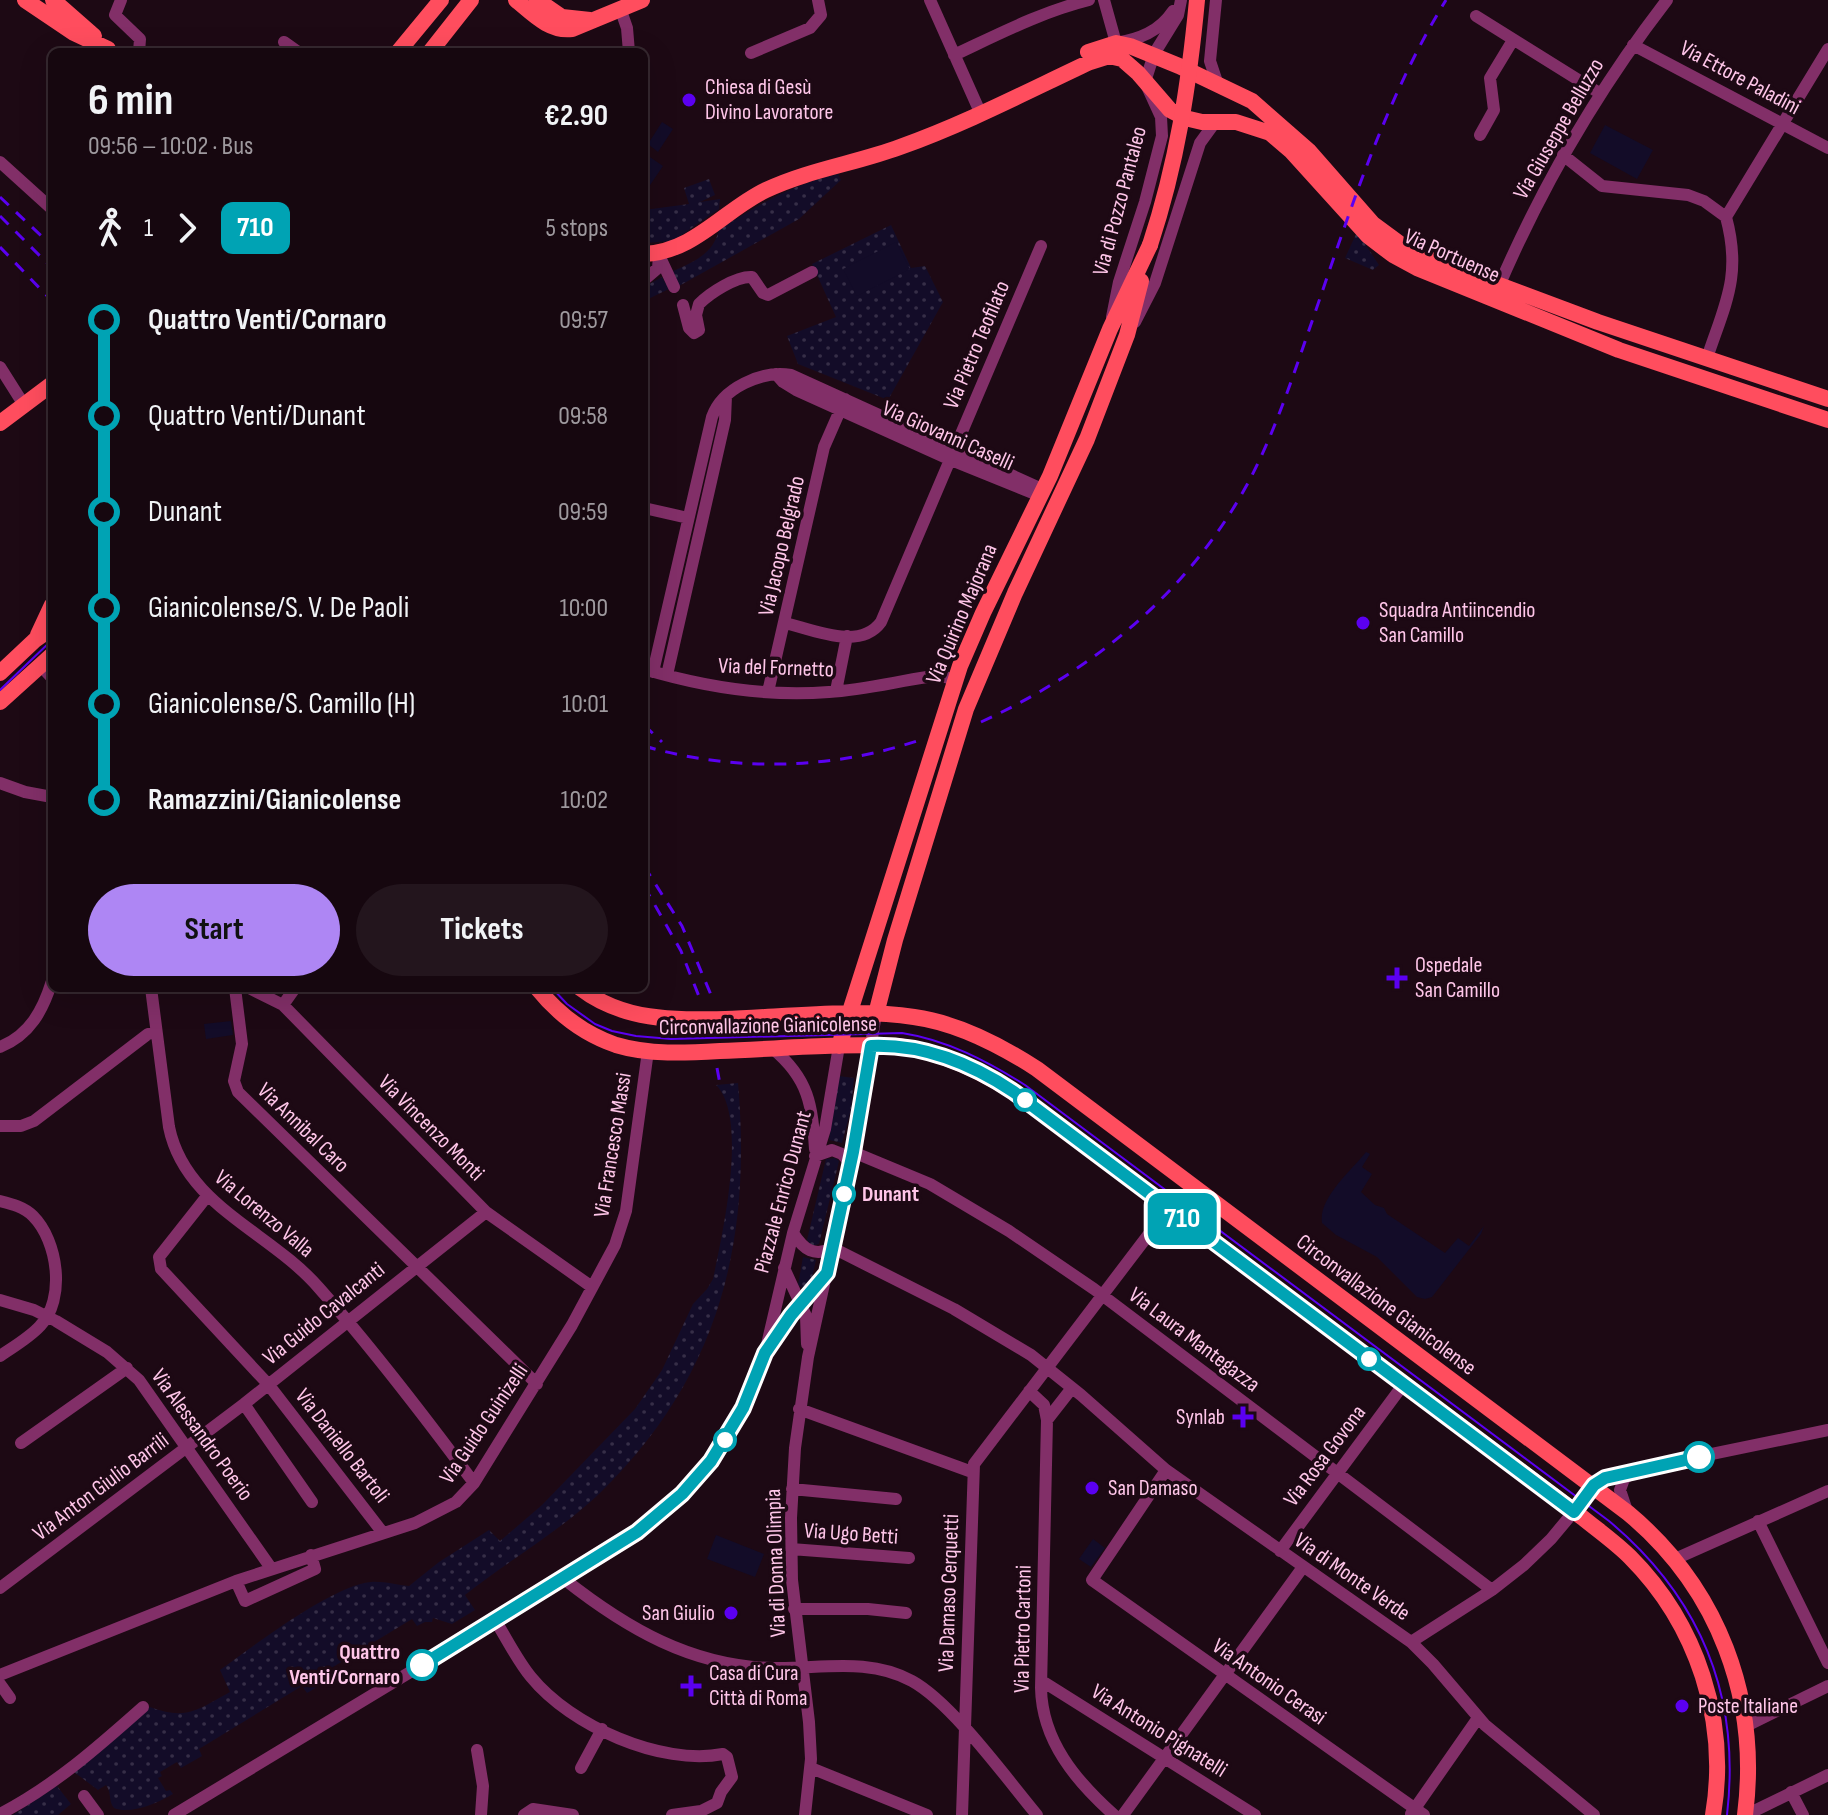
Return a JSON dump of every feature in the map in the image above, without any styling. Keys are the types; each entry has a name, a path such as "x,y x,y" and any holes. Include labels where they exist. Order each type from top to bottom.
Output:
{"main road":[{"path":"25,0 74,33 106,48"},
{"path":"53,0 108,48"},
{"path":"401,48 441,0"},
{"path":"433,48 471,0"},
{"path":"516,0 547,25 570,30 642,0"},
{"path":"537,0 562,17 591,20"},
{"name":"Via Quirino Majorana","path":"876,1014 895,940 966,709 997,633 1087,439 1127,335 1182,128 1197,0"},
{"name":"Via Portuense","path":"1026,90 1075,57 1116,43 1154,54 1252,101 1282,125 1387,237 1418,256 1828,402"},
{"name":"Via Portuense","path":"651,254 699,236 737,207 770,188 906,145 1109,56 1128,63 1172,112 1193,121 1252,126 1277,138 1368,236 1408,263 1619,350 1828,420"},
{"name":"Via Quirino Majorana","path":"848,1014 955,680 986,607 1042,493 1090,384 1110,329 1150,245"},
{"path":"0,423 48,387"},
{"path":"1042,493 1061,499"},
{"path":"986,607 988,627 997,633"},
{"path":"35,640 48,613"},
{"path":"0,673 48,631"},
{"path":"0,702 48,659"},
{"path":"955,680 963,688 966,709"},
{"name":"Circonvallazione Gianicolense","path":"540,992 552,1006 583,1030 614,1044 648,1051 683,1053 898,1046 923,1051 989,1077 1023,1098 1574,1512 1637,1565 1663,1596 1701,1670 1714,1719 1717,1760 1713,1815"},
{"name":"Circonvallazione Gianicolense","path":"587,992 618,1010 660,1019 848,1014 917,1017 978,1037 1027,1063 1628,1513 1675,1559 1723,1635 1740,1691 1749,1763 1746,1815"},
{"name":"Piazzale Enrico Dunant","path":"839,1046 848,1014"}],"street":[{"path":"121,0 115,15 140,39 139,48"},
{"path":"751,53 816,24 821,15 818,0"},
{"path":"930,0 980,112"},
{"path":"954,55 1019,23 1089,0"},
{"path":"1104,0 1116,43 1138,39 1156,29 1170,16 1180,0"},
{"path":"1145,82 1154,54 1178,15 1180,0"},
{"path":"1216,0 1210,65 1218,85"},
{"name":"Via Giuseppe Belluzzo","path":"1499,286 1563,155 1633,45 1667,0"},
{"path":"620,8 628,33 629,48"},
{"path":"1476,16 1601,94"},
{"path":"1480,135 1494,110 1490,78 1513,40"},
{"path":"284,42 292,48"},
{"name":"Via Ettore Paladini","path":"1633,45 1828,148"},
{"path":"1726,217 1828,49"},
{"name":"Via di Pozzo Pantaleo","path":"1110,329 1119,282 1162,136 1162,121 1145,82"},
{"name":"Via Quirino Majorana","path":"1127,335 1155,283 1197,153 1204,136 1216,121"},
{"path":"1162,136 1190,143 1197,153"},
{"path":"1563,155 1602,186 1688,195 1711,205 1726,217 1732,245 1731,290 1707,358"},
{"path":"0,162 48,205"},
{"name":"Via Pietro Teofilato","path":"847,636 866,636 881,622 1041,246"},
{"path":"648,276 659,266 651,254"},
{"path":"651,254 674,287"},
{"path":"683,305 689,328 694,333 699,330 696,315 699,304 730,284 752,277 763,293 768,295 812,272"},
{"path":"0,367 24,405"},
{"name":"Via Giovanni Caselli","path":"726,396 749,382 776,374 787,385 843,404 1042,493"},
{"path":"667,675 726,415 726,396"},
{"path":"649,671 712,417 717,405 726,396"},
{"path":"1787,406 1821,409 1828,402"},
{"name":"Via Jacopo Belgrado","path":"768,692 824,447 843,404"},
{"path":"648,508 690,513 705,511"},
{"path":"785,623 847,636 836,691"},
{"name":"Via del Fornetto","path":"649,671 717,687 768,692 836,691 942,676 955,680"},
{"path":"0,783 48,796"},
{"path":"0,1047 18,1037 34,1021 48,992"},
{"name":"Via Lorenzo Valla","path":"151,992 168,1122 175,1150 191,1178 314,1282 474,1483"},
{"name":"Via Annibal Caro","path":"236,992 242,1044 234,1081 236,1089 416,1267"},
{"name":"Via Vincenzo Monti","path":"257,992 283,1005 486,1212 592,1287"},
{"path":"283,1005 292,992"},
{"path":"808,1357 852,1158 876,1014"},
{"path":"0,1126 21,1126 34,1121 148,1034 156,1032"},
{"name":"Piazzale Enrico Dunant","path":"765,1353 793,1233 825,1129 839,1046"},
{"path":"773,1049 792,1066 808,1095 815,1156"},
{"name":"Via Francesco Massi","path":"592,1287 623,1224 635,1158 648,1051"},
{"name":"Via Laura Mantegazza","path":"815,1156 832,1150 916,1177 1009,1231 1102,1296 1492,1590"},
{"name":"Via Daniello Bartoli","path":"208,1195 159,1257 160,1267 268,1384 383,1533"},
{"path":"0,1201 20,1206 31,1214 48,1240 57,1279 40,1326 0,1356"},
{"name":"Via Damaso Cerquetti","path":"962,1815 972,1472 976,1459 1168,1209"},
{"name":"Via Guido Cavalcanti","path":"187,1447 486,1212"},
{"path":"793,1233 811,1252 821,1253 833,1248 954,1309 1048,1368"},
{"path":"416,1267 537,1384"},
{"path":"784,1268 806,1316 808,1357"},
{"path":"174,1815 646,1526 691,1485 729,1433 748,1397 765,1353 827,1273"},
{"name":"Via Guido Guinizelli","path":"236,1581 441,1512 461,1498 474,1483 537,1384 592,1287"},
{"name":"Via Alessandro Poerio","path":"0,1300 46,1316 99,1347 127,1368 151,1393 271,1568"},
{"path":"782,1328 795,1325 807,1335"},
{"name":"Via di Donna Olimpia","path":"805,1815 811,1768 809,1722 794,1609 791,1549 792,1489 799,1409 808,1357"},
{"path":"21,1443 127,1368"},
{"name":"Via di Monte Verde","path":"1048,1368 1166,1470 1411,1642 1478,1718 1593,1815"},
{"name":"Via Rosa Govona","path":"1280,1551 1403,1385"},
{"path":"1047,1420 1072,1388"},
{"path":"1029,1391 1044,1405 1047,1420"},
{"path":"244,1404 312,1502"},
{"path":"799,1409 972,1472"},
{"name":"Via Pietro Cartoni","path":"1047,1420 1044,1713 1058,1751 1082,1786 1114,1815"},
{"path":"1411,1642 1492,1590 1536,1555 1593,1487 1605,1478 1828,1430"},
{"name":"Via Anton Giulio Barrili","path":"0,1588 187,1447"},
{"path":"1628,1513 1620,1497 1621,1486 1627,1476 1639,1469"},
{"name":"Via Antonio Cerasi","path":"1166,1470 1092,1580 1417,1813"},
{"path":"792,1489 896,1499"},
{"path":"1675,1559 1828,1491"},
{"path":"1758,1521 1828,1663"},
{"name":"Via Ugo Betti","path":"791,1549 909,1558"},
{"path":"0,1675 236,1581 245,1601 315,1569 317,1553"},
{"path":"1123,1815 1303,1567"},
{"path":"564,1579 615,1617 675,1649 729,1664 776,1668 845,1665 896,1674 928,1692 965,1730 1037,1815"},
{"path":"794,1609 868,1609 906,1613"},
{"path":"495,1620 537,1684 567,1709 636,1744 681,1757 723,1754 727,1757 732,1777 717,1803 701,1811 672,1815"},
{"name":"Via Antonio Pignatelli","path":"1042,1681 1255,1815"},
{"path":"0,1684 10,1698"},
{"path":"1746,1726 1828,1686"},
{"path":"0,1814 26,1801 66,1772 143,1707"},
{"path":"1417,1813 1478,1718"},
{"path":"581,1768 602,1729"},
{"path":"477,1750 483,1786 481,1815"},
{"path":"811,1768 927,1815"},
{"path":"1746,1815 1828,1775"},
{"path":"1791,1792 1803,1815"},
{"path":"84,1796 98,1815"},
{"path":"524,1815 533,1809 573,1815"}],"shaded area":[{"path":"662,122 673,129 658,152 648,144"},
{"path":"1605,125 1653,150 1637,179 1590,153"},
{"path":"648,156 663,166 648,188"},
{"path":"838,174 841,180 799,219 679,286 673,271 707,251 719,230 776,196"},
{"path":"709,179 715,195 700,202 720,199 719,209 673,241 648,243 648,209 689,204 684,188"},
{"path":"891,225 911,268 925,266 943,302 888,400 798,364 787,336 836,317 812,264"},
{"path":"1357,232 1379,265 1373,270 1345,258"},
{"path":"896,242 910,269 857,296 843,269"},
{"path":"662,277 669,289 648,299 648,285"},
{"path":"231,1021 233,1035 206,1039 204,1024"},
{"path":"839,1076 854,1078 851,1109 842,1143 829,1140"},
{"path":"738,1083 741,1142 739,1198 732,1252 719,1304 700,1354 674,1402 641,1449 600,1493 465,1595 475,1610 452,1624 433,1618 432,1622 417,1626 412,1619 315,1678 319,1686 307,1693 302,1686 199,1749 202,1756 181,1768 177,1762 160,1772 162,1776 158,1778 166,1791 170,1790 173,1794 136,1809 121,1810 111,1803 106,1785 98,1790 74,1772 150,1707 183,1713 201,1708 230,1692 220,1670 315,1605 371,1582 409,1586 439,1562 489,1530 500,1541 542,1505 635,1409 662,1370 693,1304 713,1279 727,1207 732,1150 726,1101 716,1085"},
{"path":"1366,1152 1370,1154 1362,1167 1372,1174 1361,1192 1375,1205 1384,1208 1387,1214 1445,1253 1458,1238 1469,1246 1484,1226 1432,1297 1417,1297 1377,1257 1336,1235 1322,1223 1330,1194"},
{"path":"826,1159 839,1161 819,1244 812,1246 807,1240"},
{"path":"803,1257 816,1260 810,1286 804,1289 798,1285"},
{"path":"716,1535 764,1554 755,1577 707,1559"},
{"path":"1093,1539 1105,1548 1091,1567 1079,1559"},
{"path":"57,1786 71,1804 58,1815 13,1815"}],"tram line":[{"path":"0,690 48,644"},
{"path":"556,992 595,1024 636,1036 671,1039 902,1033 966,1053 1025,1085 1609,1521 1641,1551 1690,1616 1708,1652 1720,1690 1727,1729 1730,1771 1727,1815"}],"railway":[{"path":"981,722 1062,678 1099,653 1167,593 1224,523 1248,483 1274,427 1385,120 1446,0"},
{"path":"0,197 48,242"},
{"path":"0,216 48,264"},
{"path":"0,247 48,297"},
{"path":"648,729 662,742"},
{"path":"648,747 713,760 782,764 852,757 920,740"},
{"path":"648,872 682,926 714,1002"},
{"path":"648,893 681,951 702,1004"},
{"path":"717,1068 720,1084"}],"bus line":[{"name":"710","path":"422,1665 637,1532 682,1494 711,1461 743,1408 765,1353 791,1315 827,1273 853,1152 871,1046 898,1046 934,1054 983,1074 1014,1092 1574,1512 1601,1479 1699,1457"}],"place":[{"name":"Chiesa di Gesù Divino Lavoratore","path":"689,100"},
{"name":"Squadra Antiincendio San Camillo","path":"1363,623"},
{"name":"Ospedale San Camillo","path":"1397,978"},
{"name":"Dunant","path":"844,1194"},
{"name":"Synlab","path":"1243,1417"},
{"name":"San Damaso","path":"1092,1488"},
{"name":"San Giulio","path":"731,1613"},
{"name":"Quattro Venti/Cornaro","path":"422,1665"},
{"name":"Casa di Cura Città di Roma","path":"691,1686"},
{"name":"Poste Italiane","path":"1682,1706"}]}
